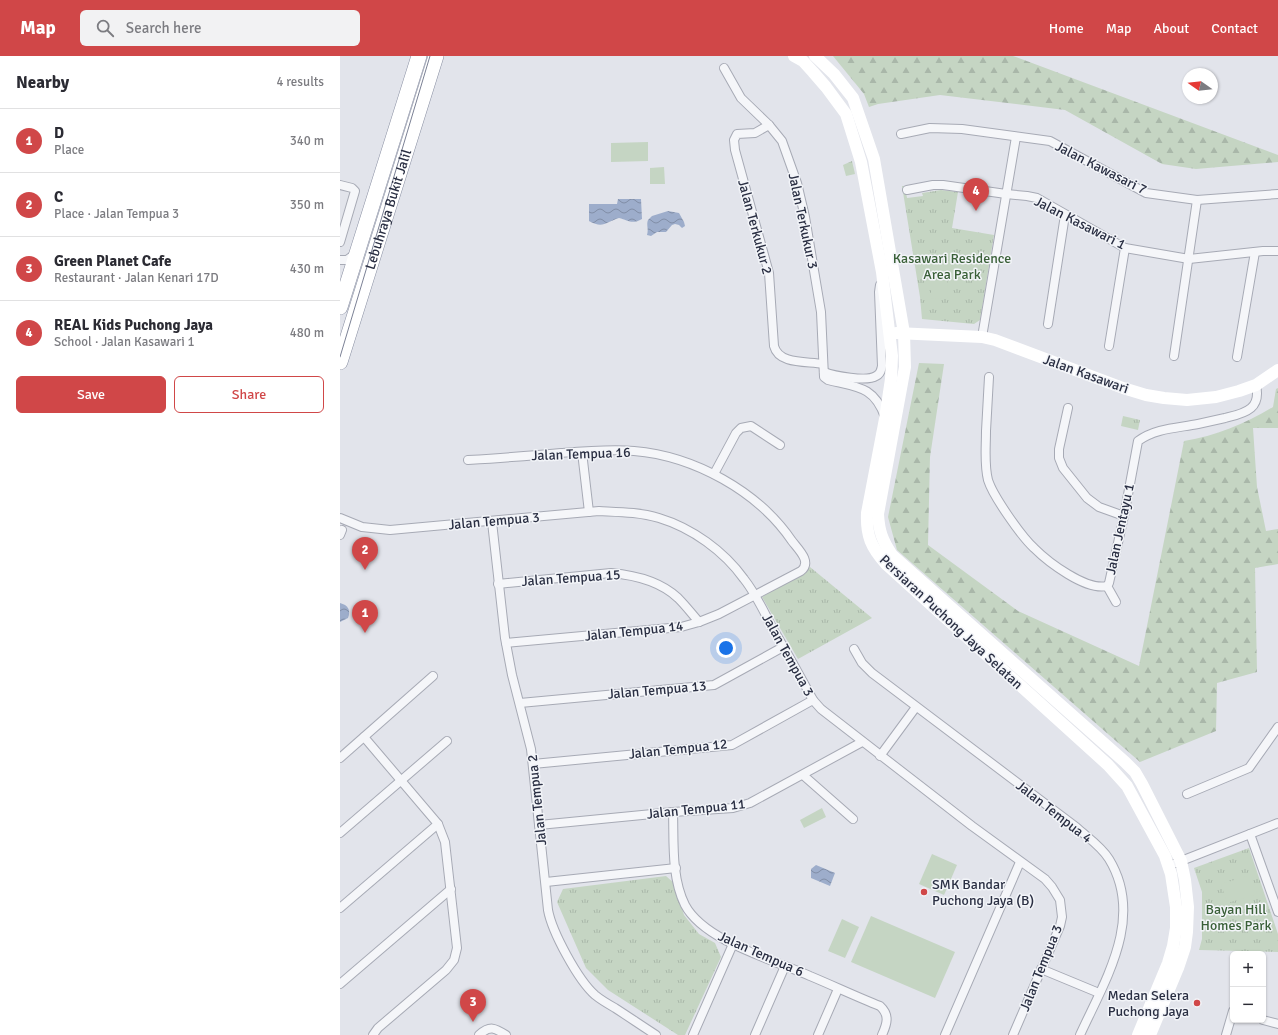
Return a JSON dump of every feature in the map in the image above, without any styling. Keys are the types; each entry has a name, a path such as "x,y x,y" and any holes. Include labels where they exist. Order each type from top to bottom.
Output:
{"highway":[{"name":"Lebuhraya Bukit Jalil","path":"340,307 345,281 358,250 419,56"},
{"name":"Lebuhraya Bukit Jalil","path":"340,362 436,56"}],"main road":[{"name":"Persiaran Puchong Jaya Selatan","path":"794,56 803,61 813,72 846,114 861,162 882,272 892,356 891,379 867,513 866,528 878,555 886,564 1108,765 1127,786 1147,821 1165,856 1171,874 1176,907 1176,928 1168,963 1138,1035"},
{"name":"Persiaran Puchong Jaya Selatan","path":"815,56 834,74 853,98 874,159 904,333 905,367 878,514 879,527 883,542 892,555 1135,772 1150,797 1181,861 1188,907 1185,947 1178,968 1150,1035"},
{"name":"Jalan Kasawari","path":"889,333 982,337 995,340 1123,388 1146,395 1164,398 1187,400 1216,396 1256,385 1278,370"}],"street":[{"name":"Jalan Terkukur 3","path":"724,68 741,98 769,125 782,141 797,183 805,217 820,312 824,368"},
{"name":"Jalan Terkukur 2","path":"769,125 755,133 737,134 734,140 735,150 769,273 775,351 786,360 824,368"},
{"name":"Jalan Kawasari 7","path":"902,134 930,128 962,129 1050,141 1146,193 1197,200 1278,194"},
{"path":"982,337 1016,137"},
{"path":"340,185 352,188 355,191 340,242"},
{"name":"Jalan Kasawari 1","path":"907,190 933,185 942,185 1037,198 1125,248 1189,259 1278,251"},
{"path":"1174,356 1197,200"},
{"path":"1048,324 1065,215"},
{"path":"1109,346 1125,248"},
{"path":"340,260 347,260 358,250"},
{"path":"1237,357 1254,252"},
{"path":"824,368 833,375 863,379 875,377 881,373 879,292 882,272"},
{"path":"824,368 824,376 828,380 863,388 872,395 882,408 885,419"},
{"name":"Jalan Jentayu 1","path":"989,377 985,463 989,481 1000,502 1033,548 1058,568 1093,586 1107,586 1124,516 1138,440 1144,436 1159,431 1236,416 1250,409 1254,404 1258,395 1256,385"},
{"path":"1068,408 1058,449 1059,458 1063,468 1087,498 1099,507 1124,516"},
{"path":"714,474 736,433 741,428 751,426 780,445"},
{"name":"Jalan Tempua 16","path":"468,460 609,450 635,451 684,462 714,474 732,484 764,508 786,532 804,558 806,564 805,568 801,571 754,595"},
{"path":"582,452 589,512"},
{"name":"Jalan Tempua 3","path":"340,518 362,526 390,530 456,523 492,522 589,512 639,514 659,518 691,532 726,558 745,580 813,700 826,714 1020,862 1045,879 1060,900 1062,907 1060,926 1014,1035"},
{"name":"Jalan Tempua 2","path":"492,522 506,643 512,675 531,749 548,910 551,924 584,982 596,996 656,1035"},
{"name":"Jalan Tempua 15","path":"498,584 611,573 627,575 663,587 677,597 699,622"},
{"path":"1107,586 1116,602"},
{"name":"Jalan Tempua 14","path":"506,643 681,627 719,614 754,595"},
{"name":"Jalan Tempua 13","path":"520,703 714,685 783,646"},
{"name":"Jalan Tempua 4","path":"854,649 862,663 872,673 1076,827 1097,845 1108,858 1116,874 1121,891 1124,914 1120,940 1116,954 1080,1035"},
{"path":"340,758 433,676"},
{"name":"Jalan Tempua 12","path":"533,764 732,745 813,700"},
{"path":"880,756 916,707"},
{"path":"1187,794 1249,768 1278,727"},
{"path":"364,737 402,779 438,824 446,842 457,948 454,960 446,970 376,1032"},
{"path":"340,833 447,741"},
{"name":"Jalan Tempua 11","path":"539,824 733,808 750,804 862,742"},
{"path":"803,775 853,820"},
{"name":"Jalan Tempua 6","path":"672,812 676,868 681,895 685,905 699,923 708,930 733,944 880,1006 885,1010 887,1021 882,1035"},
{"path":"1168,866 1278,823"},
{"path":"340,908 438,824"},
{"path":"1250,834 1278,912"},
{"path":"945,1035 1020,862"},
{"path":"546,882 676,868"},
{"path":"340,984 451,889"},
{"path":"693,1035 733,944"},
{"path":"755,1035 785,966"},
{"path":"1041,969 1099,993"},
{"path":"818,1035 838,989"},
{"path":"1226,1035 1230,1021"},
{"path":"1266,1021 1278,1024"},
{"path":"479,1035 485,1029 492,1028 506,1035"}],"green space":[{"path":"833,56 1013,56 1278,155 1278,162 1196,169 1162,164 1065,110 940,95 878,104 869,107 864,94"},
{"path":"648,142 648,161 611,162 611,143"},
{"path":"852,161 855,174 846,176 843,165"},
{"path":"664,167 665,184 650,184 650,168"},
{"name":"Kasawari Residence Area Park","path":"902,186 905,186 907,198 923,196 922,193 941,190 958,192 952,228 994,235 980,320 974,324 922,319 920,297"},
{"path":"931,266 948,266 947,299 931,298"},
{"path":"919,363 944,364 930,457 928,545 1018,611 1139,666 1184,441 1219,433 1241,424 1273,407 1276,389 1278,388 1278,428 1253,428 1257,487 1266,531 1278,529 1278,564 1255,568 1257,672 1217,683 1216,731 1140,762 897,550 888,517"},
{"path":"1123,416 1140,420 1138,430 1121,426"},
{"path":"810,567 872,618 798,659 762,597"},
{"path":"822,808 826,817 804,828 800,820"},
{"name":"Bayan Hill Homes Park","path":"1249,848 1278,934 1278,952 1199,950 1202,939 1202,892 1194,868"},
{"path":"932,854 957,865 944,895 919,884"},
{"path":"1251,875 1257,894 1227,903 1221,884"},
{"path":"666,876 675,884 684,915 699,934 715,943 721,957 685,1035 678,1035 608,990 586,968 557,902 563,889"},
{"path":"871,916 955,952 935,998 851,962"},
{"path":"842,919 859,927 845,958 828,951"}],"water":[{"path":"618,199 641,199 642,219 635,222 630,222 619,218 601,225 589,221 589,204 617,204"},
{"path":"668,211 679,213 685,226 682,228 675,224 672,225 666,232 657,232 651,236 647,235 648,220 652,216"},
{"path":"340,603 347,607 349,613 348,618 340,622"},
{"path":"816,865 835,873 830,886 811,878 811,869"}],"tram line":[{"path":"340,357 430,56"}],"place":[{"name":"REAL Kids Puchong Jaya","path":"976,211"},
{"name":"C","path":"365,570"},
{"name":"D","path":"365,633"},
{"name":"SMK Bandar Puchong Jaya (B)","path":"924,892"},
{"name":"Medan Selera Puchong Jaya","path":"1197,1003"},
{"name":"Green Planet Cafe","path":"473,1022"}]}
